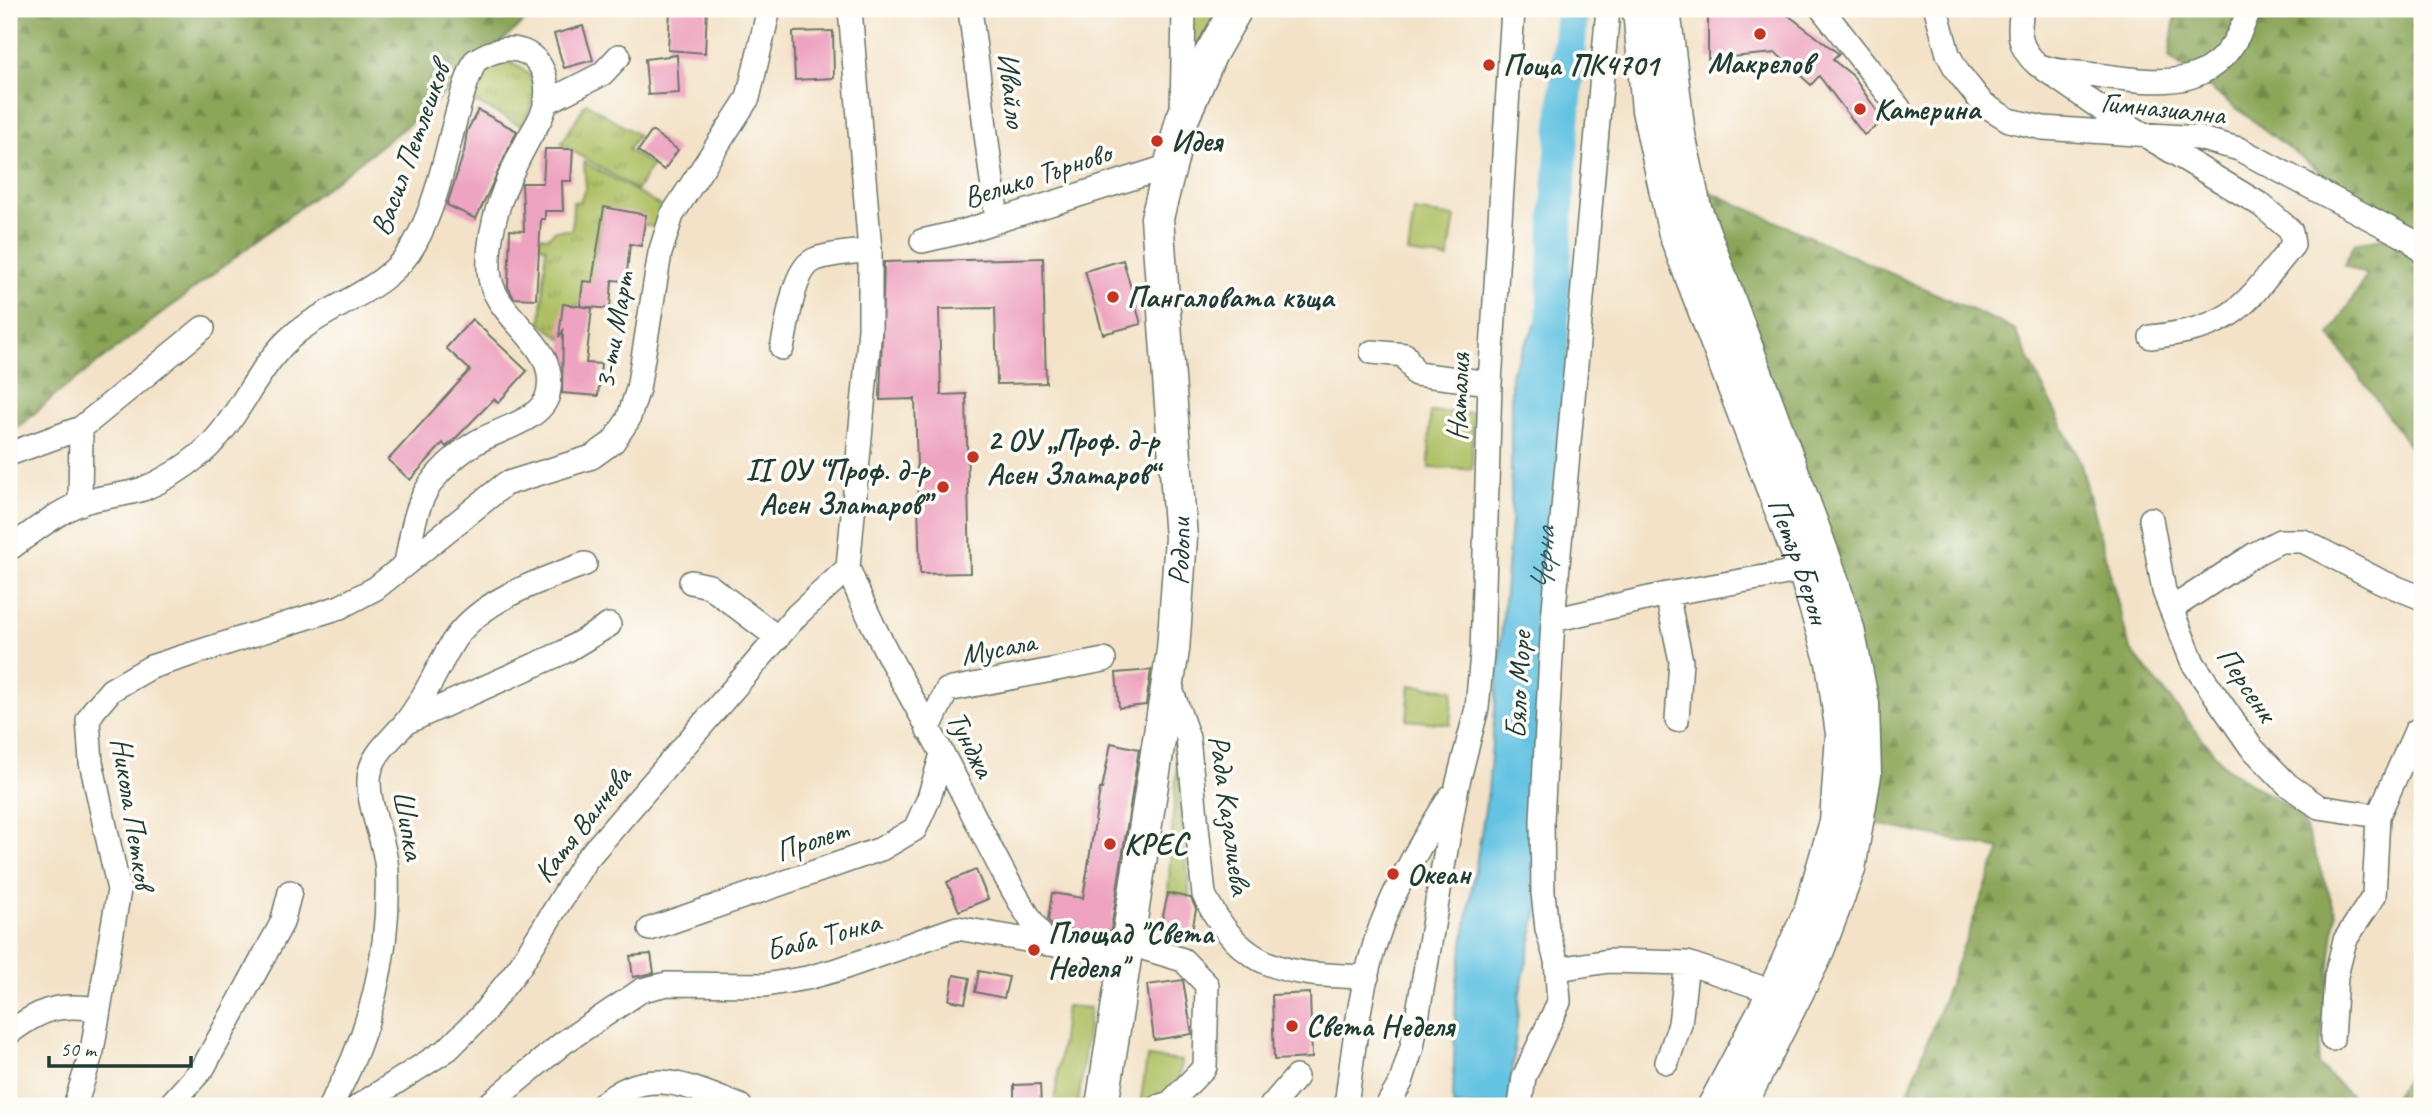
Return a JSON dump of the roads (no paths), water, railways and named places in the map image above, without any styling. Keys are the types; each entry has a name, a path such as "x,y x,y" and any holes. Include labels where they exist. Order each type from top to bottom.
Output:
{"main road":[{"name":"Родопи","path":"1102,1106 1174,650 1181,538 1157,218 1182,120 1210,55 1236,9"},
{"name":"Петър Берон","path":"1639,9 1657,76 1679,135 1696,208 1827,565 1847,629 1863,704 1865,775 1849,869 1816,955 1740,1106"},
{"name":"Петър Берон","path":"1664,9 1654,140 1675,234 1804,570 1832,662 1839,702 1842,764 1830,850 1810,911 1774,992 1714,1106"}],"street":[{"name":"3-ти Март","path":"406,563 488,495 524,477 592,457 613,442 628,420 645,356 660,253 672,215 748,98 769,9"},
{"path":"848,568 870,330 870,250 850,9"},
{"name":"Ивайло","path":"970,9 997,220"},
{"path":"1182,120 1184,9"},
{"name":"Наталия","path":"1387,1106 1401,1083 1412,1047 1457,786 1477,708 1482,654 1490,383 1513,9"},
{"name":"Бяло Море","path":"1520,1106 1524,1077 1559,1002 1558,969 1547,929 1543,893 1542,820 1553,620 1608,9"},
{"path":"1822,9 1899,108"},
{"name":"Гимназиална","path":"1936,9 1948,54 1957,71 1983,104 2009,120 2043,128 2198,138 2239,149 2411,240 2422,251"},
{"path":"2022,9 2018,34 2025,54 2103,110 2261,205 2291,230 2292,245 2244,306 2215,325 2151,337"},
{"path":"2043,68 2159,83 2206,73 2240,36 2249,9"},
{"name":"Васил Петлешков","path":"9,549 80,503 144,488 201,453 228,426 285,343 300,330 371,288 397,266 415,244 424,222 461,98 475,61 501,48 518,48 533,56 544,73 545,103"},
{"path":"406,563 414,523 426,491 448,464 475,443 534,413 548,397 551,373 540,349 495,295 489,274 492,225 506,185 545,103 602,74 619,56"},
{"name":"Велико Търново","path":"922,241 1170,166"},
{"path":"782,348 797,278 814,259 870,250"},
{"path":"9,454 80,428 202,328"},
{"path":"1372,352 1405,355 1416,374 1490,383"},
{"path":"80,428 80,503"},
{"name":"Персенк","path":"2151,519 2164,591 2193,663 2251,747 2288,785 2319,807 2378,816"},
{"path":"2171,609 2255,554 2280,541 2304,541 2382,582 2422,598"},
{"name":"Никола Петков","path":"75,1106 92,1051 119,890 91,762 88,720 94,710 111,690 151,667 340,607 376,588 406,563"},
{"name":"Шипка","path":"330,1106 349,1074 382,963 387,871 369,777 383,747 427,692 455,639 488,608 536,582 585,564"},
{"name":"Катя Ванчева","path":"359,1106 448,1049 481,1016 520,966 585,861 797,615 848,568"},
{"name":"Тунджа","path":"848,568 862,604 942,754 1001,873 1047,944"},
{"path":"1553,620 1667,594 1804,570"},
{"path":"691,583 709,586 778,638"},
{"path":"1667,594 1681,661 1677,720"},
{"path":"405,722 564,652 609,625"},
{"name":"Мусала","path":"929,730 947,690 1104,660"},
{"name":"Рада Казалиева","path":"1168,678 1188,737 1204,895 1212,911 1238,946 1287,972 1367,977"},
{"path":"2332,1039 2336,976 2345,940 2374,896 2378,816 2416,731"},
{"name":"Пролет","path":"650,929 881,849 915,829 929,798 942,754"},
{"name":"Наталия","path":"1346,1106 1367,977 1389,908 1424,839 1457,786"},
{"path":"169,1106 203,1068 282,923 289,891"},
{"name":"Баба Тонка","path":"487,1106 563,1043 642,990 667,984 765,985 807,978 840,970 957,928 1047,944 1127,950 1183,960 1207,985 1205,1067 1170,1103 1160,1106"},
{"path":"1558,969 1609,961 1687,963 1774,992"},
{"path":"1667,1062 1680,1024 1687,963"},
{"path":"9,1032 42,1011 68,1004 98,1009"},
{"path":"1270,1106 1296,1077"},
{"path":"601,1106 619,1091 640,1084 671,1080 740,1106"}],"water":[{"path":"1538,319 1544,413 1516,762 1535,808 1541,895 1520,992 1509,1106 1453,1106 1456,986 1488,791 1511,522 1511,373"}],"waterway":[{"name":"Черна","path":"1522,832 1541,597 1557,214 1572,9"}],"place":[{"name":"Макрелов","path":"1760,34"},
{"name":"Поща ПК4701","path":"1489,65"},
{"name":"Катерина","path":"1860,109"},
{"name":"Идея","path":"1157,141"},
{"name":"Пангаловата къща","path":"1113,297"},
{"name":"2 ОУ „Проф. д-р Асен Златаров“","path":"973,457"},
{"name":"II ОУ “Проф. д-р Асен Златаров”","path":"943,487"},
{"name":"КРЕС","path":"1110,844"},
{"name":"Океан","path":"1393,874"},
{"name":"Площад \"Света Неделя\"","path":"1034,950"},
{"name":"Света Неделя","path":"1292,1026"}]}
